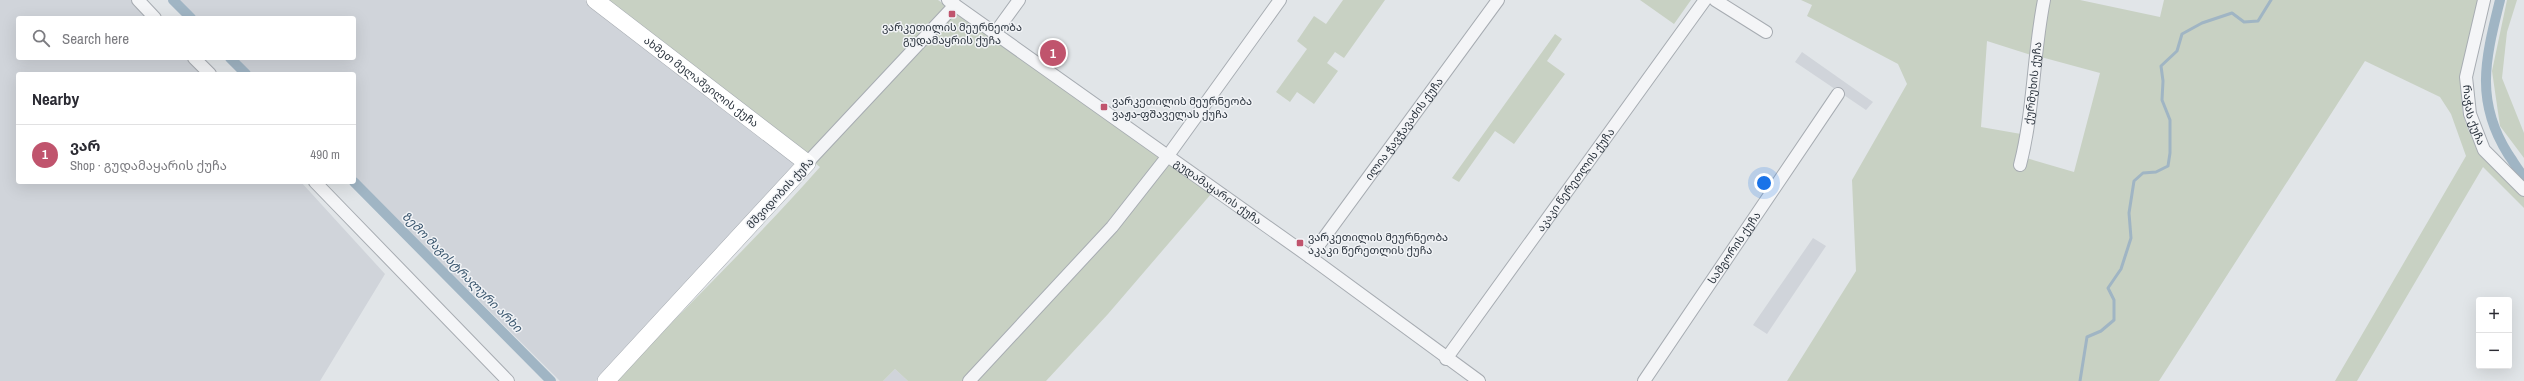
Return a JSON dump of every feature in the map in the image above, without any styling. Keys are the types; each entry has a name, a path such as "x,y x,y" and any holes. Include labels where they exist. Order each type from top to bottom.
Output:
{"street":[{"path":"138,0 153,16"},
{"name":"ახმეთ მელაშვილის ქუჩა","path":"595,0 807,163"},
{"path":"995,33 1019,0"},
{"path":"969,381 1112,228 1167,157 1280,0"},
{"name":"ილია ჭავჭავაძის ქუჩა","path":"1310,257 1498,0"},
{"name":"აკაკი წერეთლის ქუჩა","path":"1446,359 1705,0"},
{"path":"1715,0 1766,32"},
{"name":"ქურმუხის ქუჩა","path":"2020,165 2028,134 2034,61 2044,0"},
{"name":"რაჭას ქუჩა","path":"2484,0 2466,77 2470,114 2484,150 2524,190"},
{"name":"მშვიდობის ქუჩა","path":"606,381 807,163 951,3"},
{"name":"გუდამაყარის ქუჩა","path":"951,3 1310,257 1446,359 1478,381"},
{"path":"196,60 208,72"},
{"name":"სამგორის ქუჩა","path":"1644,381 1838,94"},
{"path":"317,184 508,381"}],"shaded area":[{"path":"0,0 131,0 147,16 16,16 16,60 190,60 200,72 16,72 16,184 303,184 385,274 320,381 0,381"},
{"path":"178,0 585,0 794,162 791,170 596,381 560,381 356,178 356,72 250,72 238,60 356,60 356,16 194,16"},
{"path":"1802,52 1873,102 1866,110 1795,62"},
{"path":"1813,238 1826,246 1767,334 1753,325"},
{"path":"895,369 908,381 883,381"}],"green space":[{"path":"604,0 938,0 1211,194 1108,314 1046,381 908,381 895,369 883,381 616,381 770,222 820,167"},
{"path":"1343,0 1385,0 1344,58 1335,52 1327,63 1338,71 1314,104 1297,92 1290,102 1276,92 1307,49 1297,41 1314,16 1326,24"},
{"path":"1640,0 1691,0 1674,24"},
{"path":"1801,0 2039,0 2031,55 1987,41 1981,127 2021,134 2016,155 2074,172 2100,73 2041,57 2050,0 2080,0 2160,17 2164,0 2479,0 2464,60 2461,98 2464,117 2471,136 2487,161 2524,196 2524,208 2483,167 2357,381 2335,381 2466,156 2451,114 2440,97 2365,61 2159,381 1787,381 1856,271 1852,180 1907,84 1898,64 1807,16 1812,5"},
{"path":"2507,0 2517,0 2507,32 2502,78 2524,133 2524,158 2500,126 2492,71"},
{"path":"1555,34 1562,39 1547,61 1565,74 1514,144 1495,131 1459,182 1452,178"}],"waterway":[{"name":"ზემო მაგისტრალური არხი","path":"173,0 189,16"},
{"path":"2080,381 2087,337 2101,331 2114,320 2114,300 2108,288 2121,269 2131,238 2129,213 2134,181 2143,173 2156,172 2168,166 2170,153 2170,120 2162,100 2163,81 2161,66 2177,51 2182,34 2202,23 2232,13 2244,22 2258,21 2271,0"},
{"path":"2500,0 2487,60 2487,97 2490,115 2497,134 2508,154 2524,177"},
{"name":"ზემო მაგისტრალური არხი","path":"232,60 244,72"},
{"name":"ზემო მაგისტრალური არხი","path":"356,184 551,381"}],"place":[{"name":"ვარკეთილის მეურნეობა გუდამაყრის ქუჩა","path":"952,14"},
{"name":"ვარ","path":"1053,53"},
{"name":"ვარკეთილის მეურნეობა ვაჟა-ფშაველას ქუჩა","path":"1104,107"},
{"name":"ვარკეთილის მეურნეობა აკაკი წერეთლის ქუჩა","path":"1300,243"}]}
